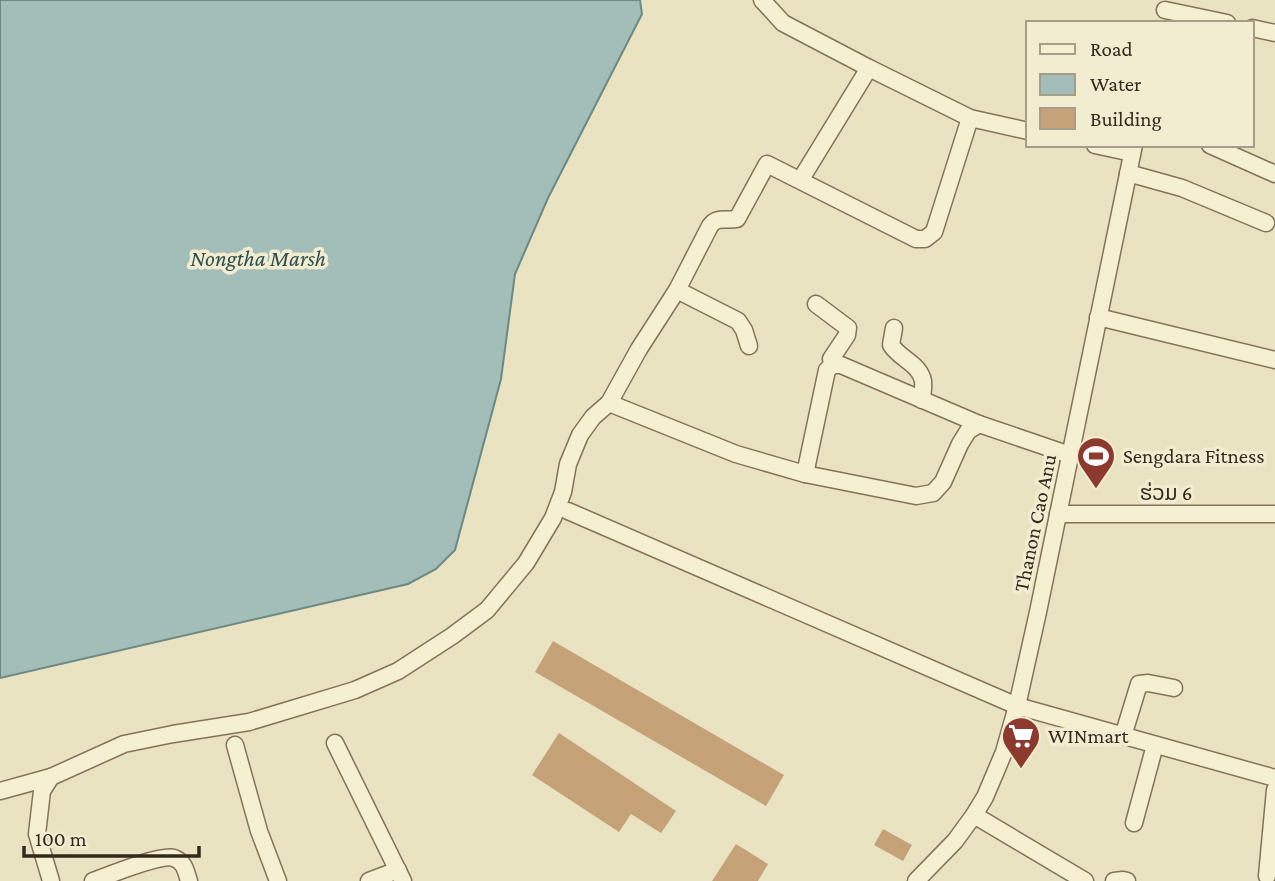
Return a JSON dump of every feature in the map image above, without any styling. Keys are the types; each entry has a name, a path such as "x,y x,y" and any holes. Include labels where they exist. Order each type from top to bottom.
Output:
{"street":[{"path":"769,3 783,23 869,68 970,118 1026,131"},
{"path":"1164,11 1216,21"},
{"path":"1254,28 1275,33"},
{"path":"801,180 869,68"},
{"path":"0,791 51,777 124,744 249,722 355,690 398,671 452,636 487,610 526,563 554,518 563,492 568,464 580,435 593,417 609,403 639,348 677,290 714,220 737,219 767,164 916,239 925,239 934,232 970,118"},
{"path":"1114,147 1133,149"},
{"path":"1214,147 1275,174"},
{"name":"Thanon Cao Anu","path":"916,881 955,841 974,815 994,778 1004,752 1017,706 1133,149"},
{"path":"1128,173 1182,188 1266,223"},
{"path":"677,290 738,321 749,346"},
{"path":"816,304 848,328 847,335 831,359 833,365"},
{"path":"1098,317 1275,360"},
{"path":"894,328 891,345 918,369 923,380 922,400"},
{"path":"806,474 827,370 833,365 841,365 979,424 1070,455"},
{"path":"609,403 736,454 806,474 916,496 933,493 943,482 968,431 979,424"},
{"path":"568,511 1017,706 1275,778"},
{"name":"ຮ່ວມ 6","path":"1058,514 1275,514"},
{"path":"1123,736 1139,684 1174,688"},
{"path":"335,743 400,876 369,881"},
{"path":"1134,823 1155,744"},
{"path":"235,746 259,831 278,881"},
{"path":"51,777 42,791 37,834 51,881"},
{"path":"1267,876 1275,790"},
{"path":"974,815 1084,881"},
{"path":"93,881 160,858 174,858 183,864 189,881"},
{"path":"1114,881 1127,881"}],"water":[{"name":"Nongtha Marsh","path":"0,0 640,0 642,14 548,198 515,274 501,379 455,550 436,569 408,584 0,678"}],"building":[{"path":"553,641 784,775 766,806 535,672"},
{"path":"559,733 676,811 661,833 631,814 619,832 532,775"},
{"path":"883,829 912,845 903,861 874,845"},
{"path":"736,844 768,864 758,881 712,881"}],"place":[{"name":"Sengdara Fitness","path":"1096,490"},
{"name":"WINmart","path":"1021,770"}]}
